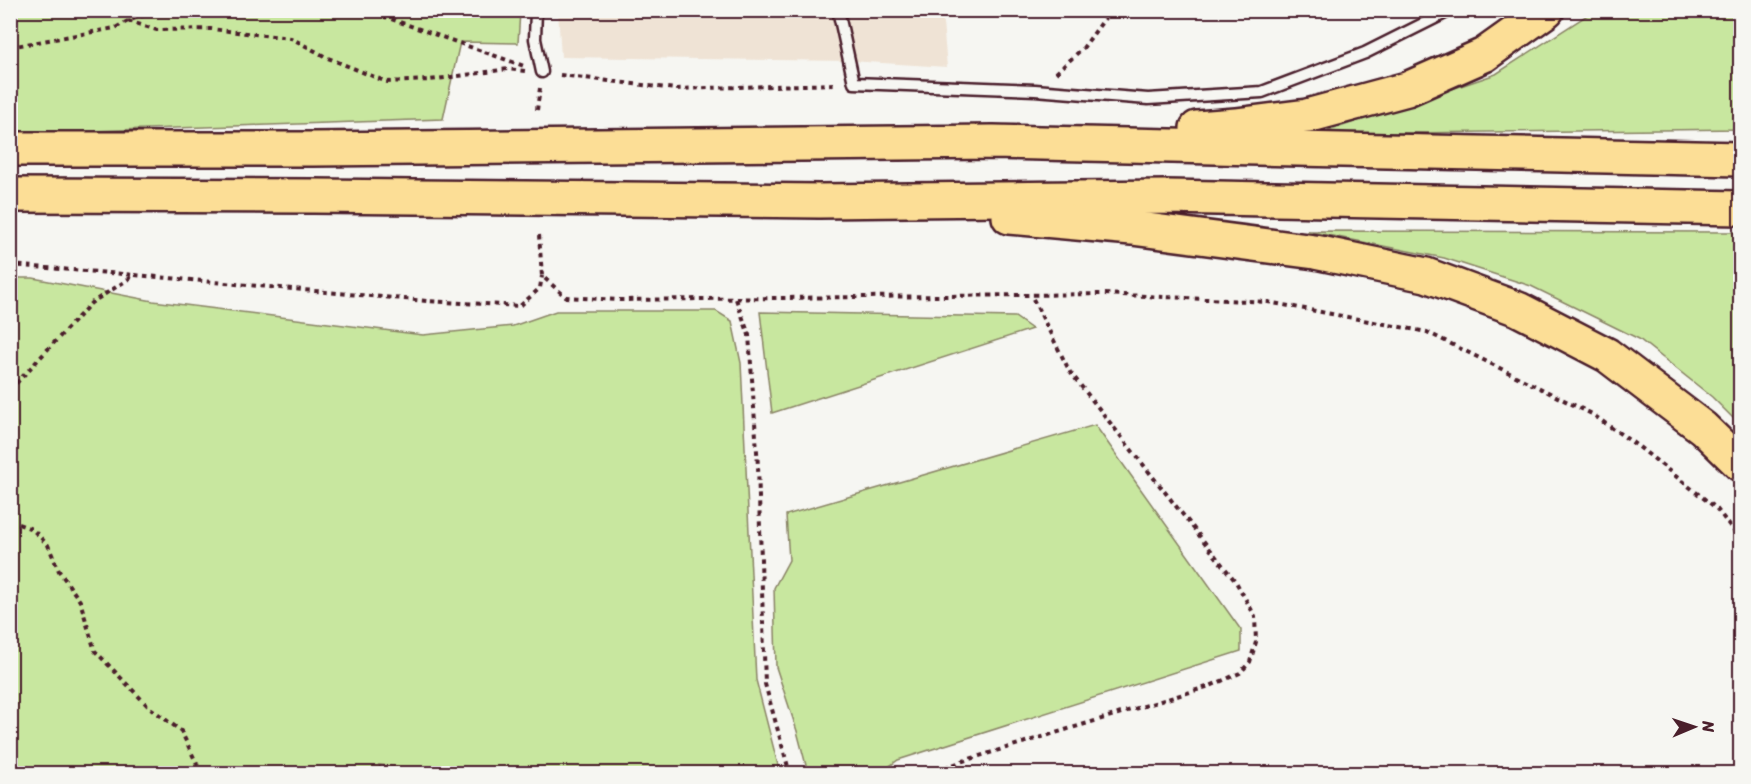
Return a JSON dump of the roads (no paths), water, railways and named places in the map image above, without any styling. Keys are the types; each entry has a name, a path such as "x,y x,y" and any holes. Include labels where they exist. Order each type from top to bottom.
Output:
{"highway":[{"path":"993,142 1236,125 1307,116 1407,89 1484,55 1547,10"},
{"path":"10,149 313,149 993,142 1740,159"},
{"path":"10,195 313,195 819,201 1167,197 1740,208"},
{"path":"819,201 1132,228 1315,252 1426,275 1518,309 1607,356 1703,428 1740,464"}],"lane":[{"path":"536,10 535,39 542,72"},
{"path":"838,10 854,83 1035,90 1148,99 1262,92 1365,52 1451,10"}]}
